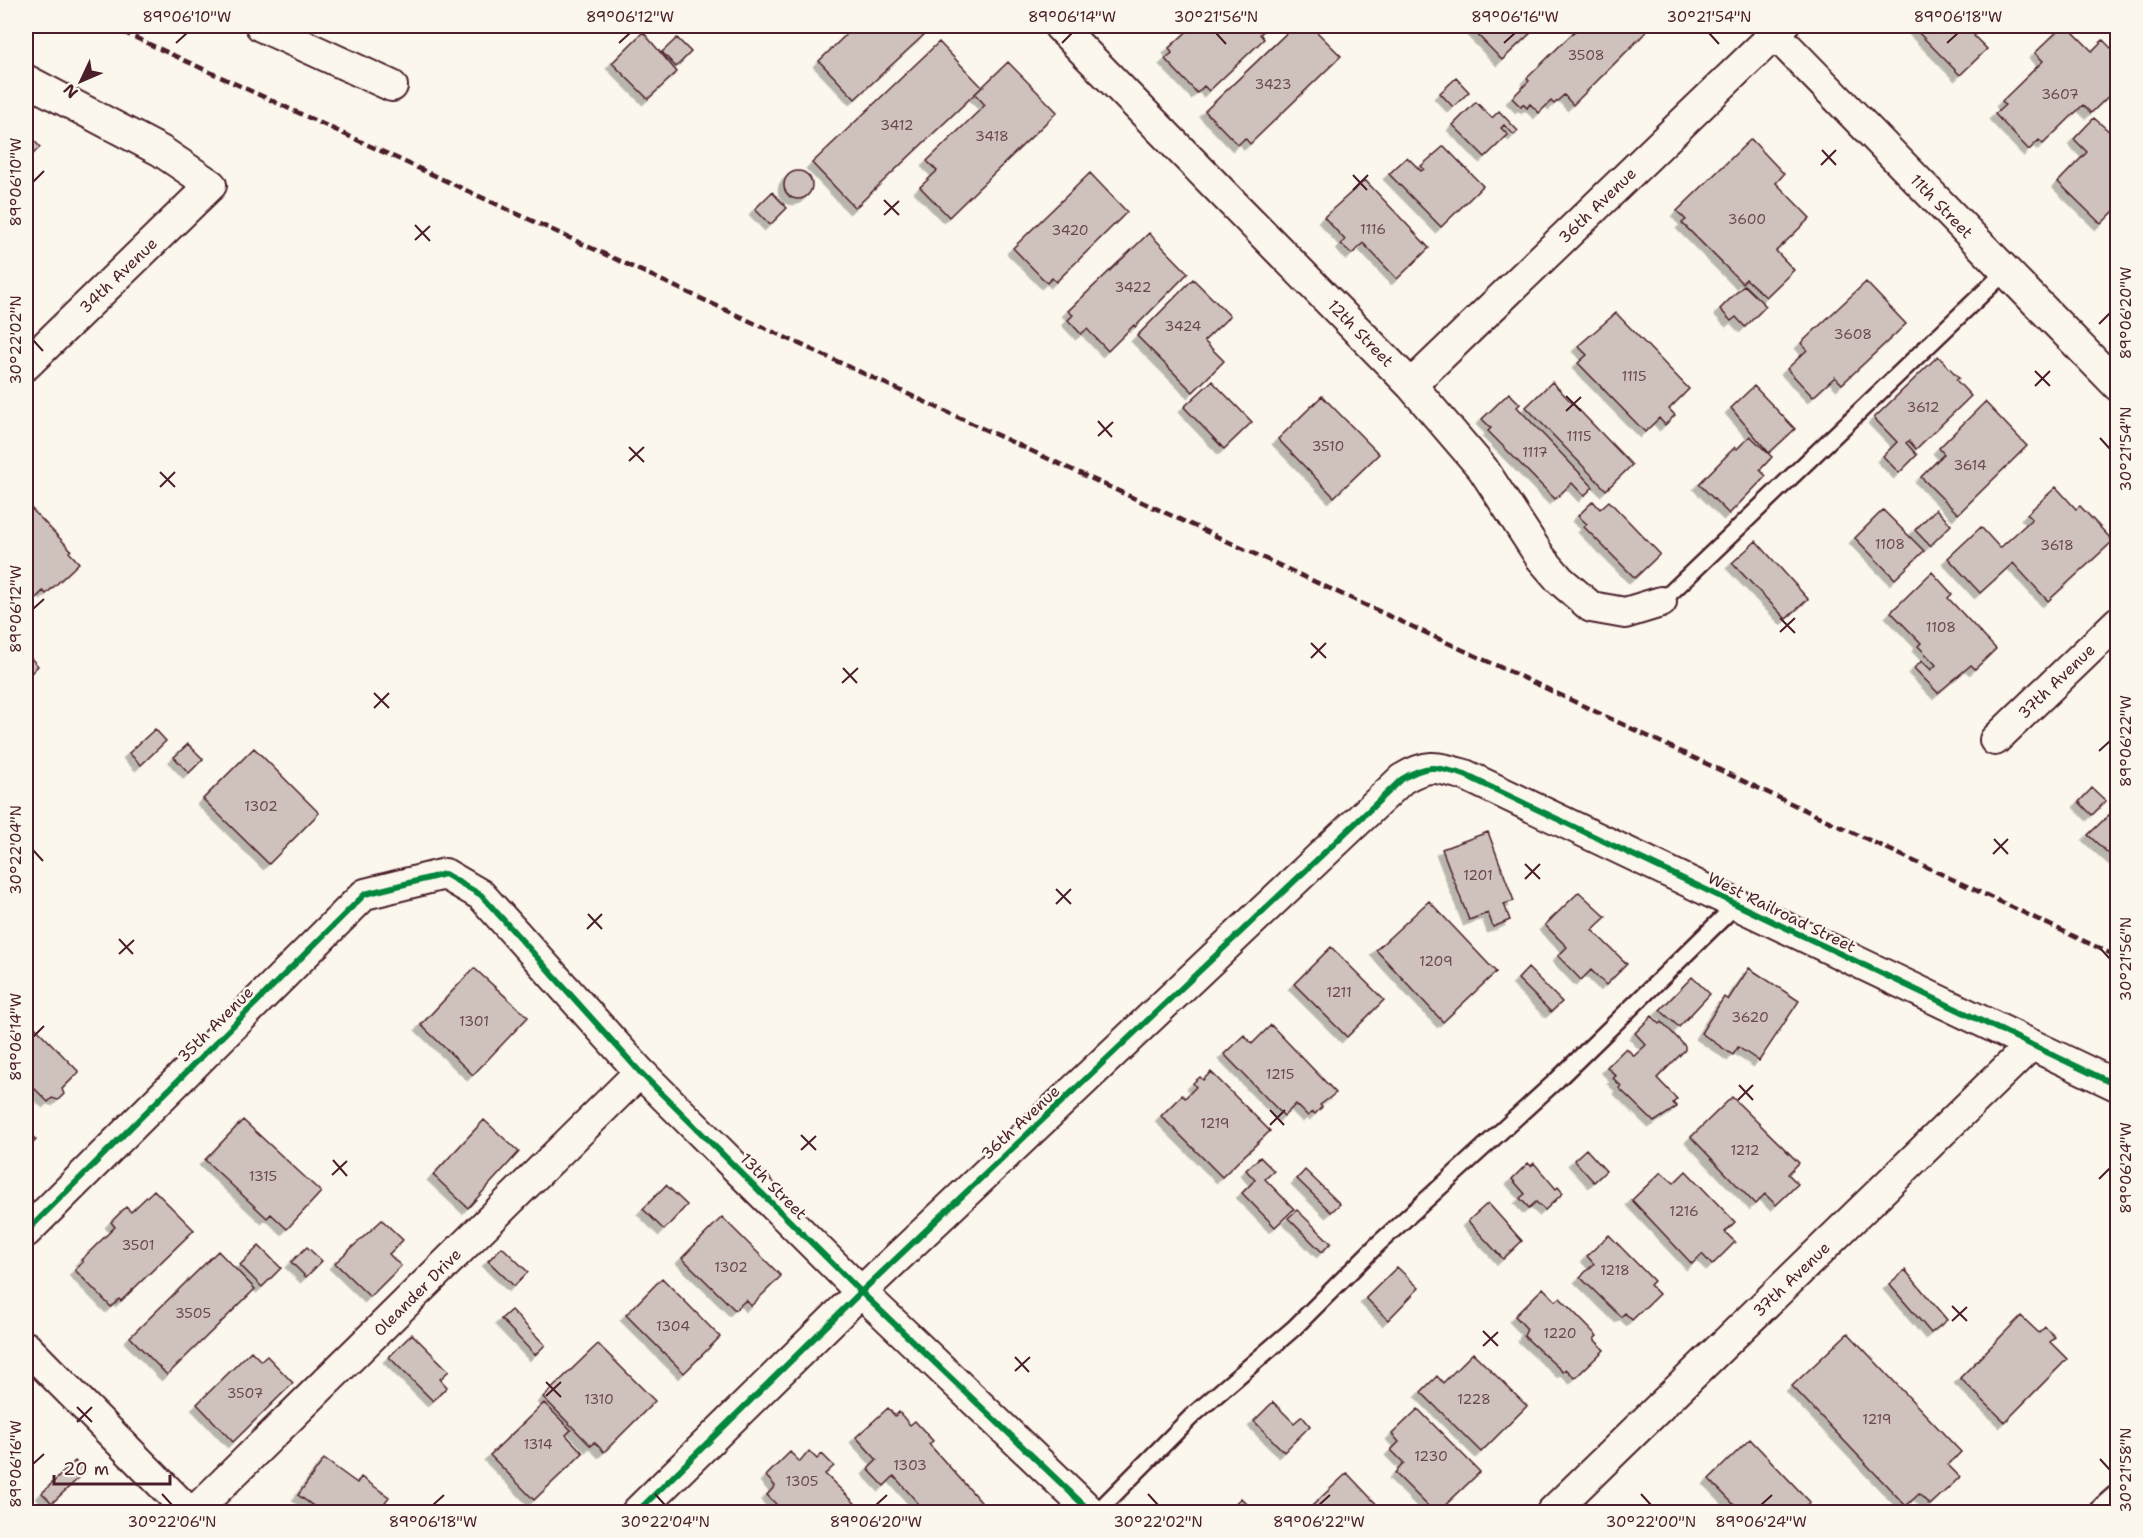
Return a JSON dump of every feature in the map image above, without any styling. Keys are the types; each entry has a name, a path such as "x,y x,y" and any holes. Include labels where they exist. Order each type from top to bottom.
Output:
{"street":[{"path":"261,26 392,86"},
{"name":"12th Street","path":"1059,26 1411,385 1483,469 1540,558 1591,607 1625,613 1661,602"},
{"name":"36th Avenue","path":"1411,385 1775,28"},
{"name":"11th Street","path":"1775,28 2118,386"},
{"name":"34th Avenue","path":"26,80 161,151 210,185 26,365"},
{"name":"37th Avenue","path":"1995,740 2118,622"},
{"name":"36th Avenue","path":"637,1512 861,1292 1402,779 1419,768 1433,766"},
{"name":"West Railroad Street","path":"1433,766 1466,776 2118,1086"},
{"name":"13th Street","path":"445,874 481,895 640,1072 861,1292 1091,1512"},
{"name":"35th Avenue","path":"26,1232 365,894 445,874"},
{"name":"37th Avenue","path":"1552,1512 2030,1046"},
{"name":"Oleander Drive","path":"194,1512 640,1072"},
{"path":"26,1347 189,1512"},
{"path":"2108,1512 2118,1503"}],"lane":[{"path":"1661,602 2006,271"},
{"path":"1097,1512 1192,1416 1294,1328 1378,1244 1557,1080 1736,905"}],"building":[{"path":"855,26 919,26 926,33 855,99 819,61"},
{"path":"1193,26 1269,26 1260,34 1264,39 1209,91 1204,86 1197,93 1165,59 1172,53 1169,48"},
{"path":"1294,26 1311,26 1341,56 1250,144 1245,138 1238,145 1205,111"},
{"path":"1469,26 1538,26 1502,60"},
{"path":"1580,26 1645,26 1642,29 1646,32 1573,105 1564,95 1554,104 1551,101 1539,113 1530,104 1527,108 1523,104 1521,107 1512,98 1529,81 1527,78"},
{"path":"1912,26 1984,26 1974,36 1987,49 1960,75"},
{"path":"2063,26 2067,26 2092,51 2103,40 2118,55 2118,87 2091,113 2083,105 2043,144 2039,140 2029,150 1995,114 2005,105 2002,101 2043,61 2035,53"},
{"path":"643,32 677,72 648,99 612,63"},
{"path":"677,38 691,52 676,67 662,52"},
{"path":"939,42 982,87 855,208 812,163"},
{"path":"1008,62 1057,112 949,217 920,187 937,171 927,161 985,105 975,94"},
{"path":"1456,78 1469,92 1453,107 1440,93"},
{"path":"1476,102 1492,118 1499,111 1518,131 1514,135 1504,125 1501,128 1508,135 1485,157 1453,125"},
{"path":"2094,118 2111,133 2118,126 2118,207 2101,224 2058,182 2087,152 2074,139"},
{"path":"26,132 40,147 26,161"},
{"path":"1751,139 1784,174 1776,183 1810,218 1776,251 1794,270 1766,297 1746,279 1742,283 1682,223 1686,220 1677,211"},
{"path":"1444,146 1483,186 1441,227 1389,174 1407,157 1421,171 1424,169 1421,166"},
{"path":"798,171 808,175 812,185 808,195 798,199 788,195 784,185 788,175"},
{"path":"1090,173 1127,212 1056,282 1052,278 1047,283 1013,248"},
{"path":"1365,180 1429,248 1397,279 1363,243 1352,254 1341,244 1345,240 1324,217"},
{"path":"772,192 787,208 770,225 755,209"},
{"path":"1149,233 1188,273 1108,351 1087,329 1081,334 1068,320 1073,315 1068,311"},
{"path":"1193,279 1230,316 1204,341 1224,361 1193,392 1137,336"},
{"path":"1866,282 1906,324 1842,384 1835,377 1813,397 1787,369 1807,350 1801,343"},
{"path":"1744,285 1766,306 1745,327 1736,317 1731,321 1720,309"},
{"path":"1616,313 1689,389 1669,409 1675,415 1665,425 1659,418 1645,432 1578,363 1587,355 1578,346"},
{"path":"1938,356 1959,378 1956,380 1971,396 1916,449 1909,441 1906,443 1917,455 1899,473 1883,456 1897,442 1874,418"},
{"path":"1212,381 1252,422 1224,449 1184,407"},
{"path":"1552,382 1632,465 1606,490 1526,407"},
{"path":"1754,386 1795,429 1769,453 1731,408"},
{"path":"1509,393 1520,404 1517,407 1593,487 1584,496 1572,483 1555,499 1488,431 1491,428 1482,419"},
{"path":"1322,396 1379,454 1334,497 1278,439"},
{"path":"1985,402 2027,446 1958,514 1921,477 1944,454 1939,448"},
{"path":"1750,436 1772,457 1760,470 1766,476 1729,514 1699,484 1735,447 1737,449"},
{"path":"2056,487 2076,509 2080,506 2113,541 2048,601 2013,563 1980,593 1948,558 1981,527 2000,548 2032,519 2027,514"},
{"path":"1593,501 1600,509 1609,501 1660,554 1635,578 1584,527 1587,524 1578,516"},
{"path":"28,505 71,550 69,552 79,563 46,594 43,591 26,608 26,507"},
{"path":"1936,509 1951,525 1930,546 1915,530"},
{"path":"1883,510 1924,551 1895,579 1855,538"},
{"path":"1756,541 1808,599 1786,619 1732,563"},
{"path":"1932,572 1952,594 1948,598 1996,649 1975,669 1971,665 1938,693 1914,668 1922,661 1931,670 1936,665 1918,646 1921,643 1891,612"},
{"path":"26,653 38,666 26,678"},
{"path":"155,729 166,741 141,765 129,753"},
{"path":"188,744 203,759 189,773 174,757"},
{"path":"254,748 319,813 269,864 203,799"},
{"path":"2092,788 2106,801 2092,815 2079,802"},
{"path":"2112,812 2118,817 2117,861 2088,835"},
{"path":"1488,832 1514,901 1504,904 1510,920 1493,927 1488,913 1469,920 1442,849"},
{"path":"1579,892 1606,917 1592,930 1627,964 1606,985 1591,970 1581,980 1558,956 1567,947 1545,925"},
{"path":"1429,901 1496,972 1443,1022 1376,950"},
{"path":"1331,947 1384,1000 1347,1037 1294,984"},
{"path":"474,968 528,1017 473,1075 421,1025"},
{"path":"1528,968 1562,1002 1551,1012 1518,979"},
{"path":"1749,968 1799,1001 1759,1061 1738,1047 1733,1055 1701,1033 1724,997 1728,1000"},
{"path":"1692,977 1710,994 1679,1027 1660,1010"},
{"path":"1652,1016 1660,1024 1662,1022 1685,1046 1685,1050 1657,1078 1677,1099 1673,1103 1677,1107 1654,1122 1619,1088 1621,1086 1613,1078 1616,1076 1607,1067 1626,1048 1634,1056 1646,1045 1635,1033"},
{"path":"26,1018 79,1072 62,1089 64,1094 58,1100 52,1098 48,1102 26,1080"},
{"path":"1271,1025 1336,1093 1320,1105 1322,1107 1315,1114 1313,1112 1308,1116 1296,1104 1284,1116 1224,1054 1244,1035 1252,1044"},
{"path":"1211,1072 1270,1131 1222,1177 1161,1116 1182,1095 1185,1098 1196,1087 1193,1083 1200,1077 1203,1080"},
{"path":"1732,1097 1799,1163 1788,1174 1798,1184 1776,1205 1765,1194 1755,1204 1691,1137"},
{"path":"243,1120 321,1192 287,1229 271,1214 267,1218 205,1160"},
{"path":"484,1120 519,1152 468,1208 433,1175"},
{"path":"26,1129 36,1140 26,1150"},
{"path":"1586,1149 1606,1171 1594,1182 1574,1160"},
{"path":"1260,1157 1274,1171 1265,1179 1294,1209 1275,1227 1242,1193 1255,1180 1246,1170"},
{"path":"1528,1163 1531,1166 1534,1163 1556,1189 1558,1187 1563,1193 1545,1210 1536,1202 1529,1208 1520,1198 1525,1194 1512,1179"},
{"path":"1305,1170 1340,1204 1331,1212 1297,1179"},
{"path":"1686,1171 1735,1222 1725,1232 1735,1242 1712,1265 1702,1254 1692,1264 1632,1200 1661,1172 1674,1183"},
{"path":"666,1185 687,1205 664,1230 643,1209"},
{"path":"154,1190 194,1230 121,1301 119,1299 111,1307 75,1270 83,1262 81,1260 115,1227 111,1222 126,1207 131,1212"},
{"path":"1488,1203 1522,1241 1503,1259 1468,1221"},
{"path":"1297,1210 1331,1243 1322,1252 1288,1218"},
{"path":"722,1217 781,1276 751,1306 746,1300 735,1310 682,1258"},
{"path":"382,1220 403,1240 389,1254 401,1266 370,1297 335,1263"},
{"path":"1609,1235 1654,1281 1650,1285 1659,1294 1632,1320 1625,1313 1621,1317 1580,1277 1594,1264 1587,1256"},
{"path":"259,1246 281,1268 262,1287 240,1265"},
{"path":"307,1247 322,1261 306,1277 291,1262"},
{"path":"502,1247 528,1272 514,1286 488,1261"},
{"path":"218,1251 255,1289 167,1375 130,1337"},
{"path":"1397,1267 1419,1288 1388,1320 1366,1298"},
{"path":"1905,1270 1947,1320 1931,1333 1889,1284"},
{"path":"662,1278 720,1337 684,1373 626,1315"},
{"path":"1543,1288 1556,1301 1560,1298 1597,1336 1594,1339 1604,1350 1575,1378 1566,1369 1563,1372 1524,1336 1527,1329 1515,1316"},
{"path":"511,1310 545,1345 535,1355 501,1319"},
{"path":"2021,1316 2039,1333 2045,1327 2055,1337 2050,1342 2067,1359 2005,1422 1960,1378"},
{"path":"1848,1333 1961,1452 1948,1465 1960,1477 1930,1505 1919,1494 1906,1506 1792,1386"},
{"path":"412,1334 449,1371 440,1379 447,1387 433,1401 389,1357"},
{"path":"598,1344 655,1401 604,1452 594,1442 591,1446 543,1397"},
{"path":"251,1351 261,1361 267,1356 293,1383 233,1442 197,1404"},
{"path":"1473,1353 1527,1406 1481,1452 1421,1392 1437,1376 1443,1383"},
{"path":"1273,1402 1294,1423 1302,1416 1310,1426 1284,1452 1254,1421"},
{"path":"544,1403 571,1430 566,1435 583,1453 534,1500 490,1455"},
{"path":"888,1408 895,1416 899,1412 910,1425 915,1421 933,1441 929,1444 981,1502 969,1512 926,1512 894,1476 884,1486 868,1469 877,1460 856,1437"},
{"path":"1418,1409 1480,1472 1438,1512 1434,1512 1395,1473 1404,1463 1391,1450 1399,1442 1392,1434"},
{"path":"1750,1439 1810,1502 1798,1512 1741,1512 1709,1479"},
{"path":"809,1451 817,1459 822,1454 834,1466 825,1474 864,1512 777,1512 774,1509 777,1505 767,1495 775,1486 766,1476 790,1452 800,1462"},
{"path":"324,1459 357,1483 361,1477 389,1497 378,1512 322,1512 298,1495"},
{"path":"75,1461 85,1472 52,1503 42,1493"},
{"path":"1347,1473 1384,1512 1318,1512 1312,1506"},
{"path":"1241,1498 1255,1512 1226,1512"}],"railway":[{"path":"110,26 1541,686 2118,957"}],"cycle path":[{"path":"637,1512 861,1292 1402,779 1419,770 1433,768 1465,775 2118,1086"},
{"path":"26,1232 365,894 445,874 481,895 640,1072 861,1292 1091,1512"}]}
